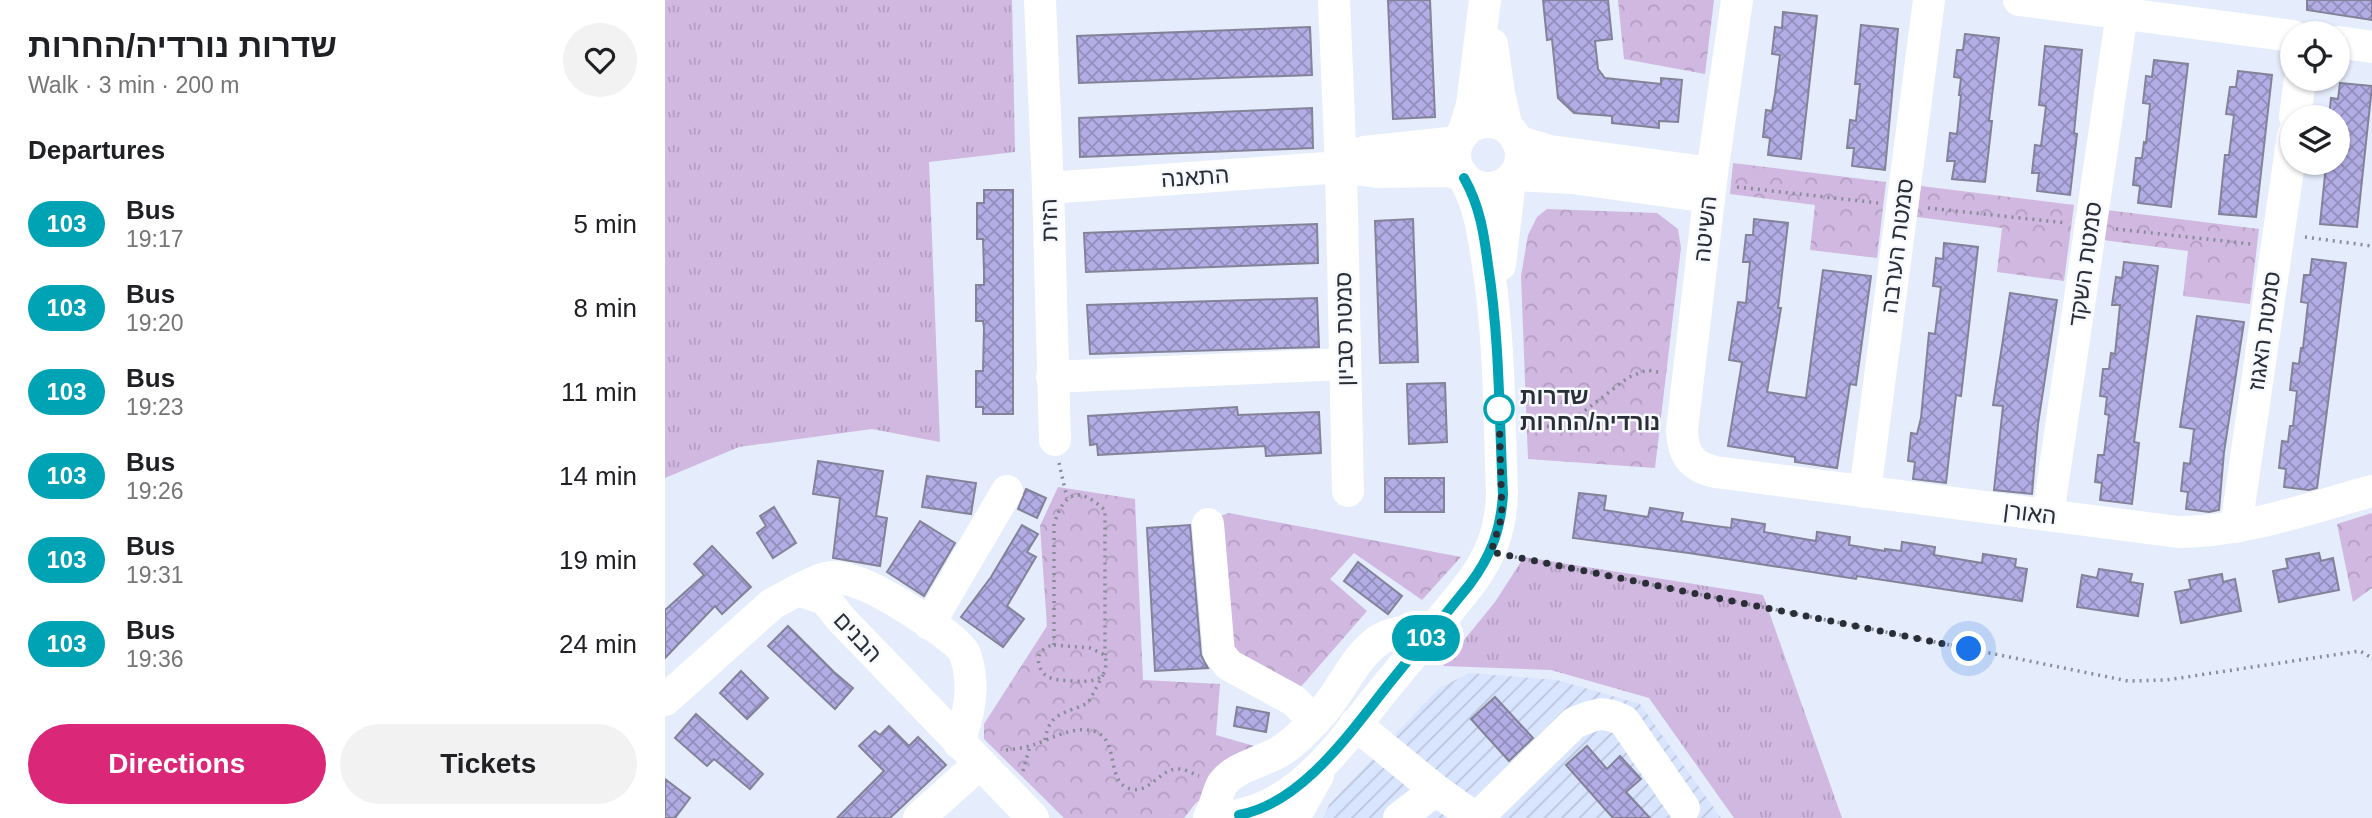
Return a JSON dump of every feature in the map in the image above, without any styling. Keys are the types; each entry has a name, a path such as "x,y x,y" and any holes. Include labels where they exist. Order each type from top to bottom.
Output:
{"street":[{"name":"הזית","path":"1045,0 1055,440"},
{"name":"סמטת סביון","path":"1334,0 1341,167 1348,491"},
{"path":"1463,176 1482,187 1501,185 1512,177 1520,164 1521,155 1499,93 1486,0"},
{"path":"1432,631 1399,632 1381,638 1369,648 1315,721 1281,751 1229,776 1220,786 1216,807 1227,817 1263,808 1282,797 1327,758 1432,631 1470,584 1491,552 1502,516 1496,312 1481,217 1473,193 1455,161 1472,105 1486,0"},
{"name":"השיטה","path":"1689,458 1683,443 1682,430 1710,185 1737,0"},
{"name":"סמטת הערבה","path":"1865,492 1929,0"},
{"path":"2019,0 2123,6 2280,34"},
{"name":"סמטת השקד","path":"2048,515 2123,6"},
{"path":"2350,44 2372,47"},
{"path":"1460,138 1478,124 1487,122 1550,151 1710,185"},
{"name":"התאנה","path":"1341,167 1354,156 1364,152 1460,138"},
{"name":"התאנה","path":"1048,188 1341,167 1360,171 1438,170 1463,176"},
{"name":"סמטת האגוז","path":"2237,527 2287,175"},
{"path":"1512,177 1710,185"},
{"path":"1496,312 1512,177"},
{"path":"1052,377 1344,364"},
{"name":"האורן","path":"1689,458 1699,468 1715,472 2178,532 2237,527 2372,491"},
{"path":"929,624 1007,491"},
{"path":"1208,524 1219,653 1229,665 1293,700 1315,721"},
{"path":"665,700 772,604 821,579 836,577 868,586 949,636 964,651 969,670 972,691 969,712 979,753 919,818"},
{"name":"הבנים","path":"798,590 825,599 839,618 979,753 1033,818"},
{"path":"1355,724 1436,790 1476,818 1574,723 1608,713 1624,721 1684,807"},
{"path":"1294,818 1327,758"},
{"path":"1399,818 1436,790"}],"path":[{"path":"1710,185 2091,226 2372,246"},
{"path":"1500,432 1559,425 1579,415 1629,377 1647,370 1688,378"},
{"path":"1055,440 1067,498"},
{"path":"1045,740 1051,721 1059,714 1088,704 1107,665 1105,510 1091,498 1078,495 1067,498 1060,507 1054,524 1054,645"},
{"path":"1491,552 2128,681 2166,680 2360,651 2371,656"},
{"path":"1104,674 1096,680 1085,682 1053,679 1044,675 1038,666 1039,655 1044,648 1054,645 1090,648 1105,655"},
{"path":"979,753 1030,746 1069,732 1095,732 1107,740 1118,778 1132,790 1143,789 1170,769 1182,769 1220,786"}],"shaded area":[{"path":"1469,673 1557,680 1640,704 1721,818 1323,818 1329,805 1438,689"}],"green space":[{"path":"665,0 1012,0 1015,152 929,162 940,442 872,429 739,447 665,478"},
{"path":"1618,0 1714,0 1705,74 1624,59"},
{"path":"1733,163 1886,182 1877,258 1810,250 1815,205 1730,194"},
{"path":"1921,186 2074,205 2064,281 1997,272 2002,228 1917,217"},
{"path":"1547,209 1657,213 1678,229 1681,248 1655,468 1528,459 1521,276 1528,235 1537,217"},
{"path":"2107,210 2259,229 2250,304 2183,296 2188,251 2103,240"},
{"path":"1058,487 1135,499 1143,680 1220,684 1216,735 1254,746 1220,770 1204,797 1184,818 1064,818 984,739 984,724 1047,626 1040,526"},
{"path":"1229,513 1461,557 1422,600 1354,553 1330,579 1367,611 1299,689 1239,655 1231,642 1220,516"},
{"path":"2372,513 2372,588 2353,602 2337,524"},
{"path":"1524,557 1763,595 1842,818 1734,818 1649,698 1551,670 1443,666 1495,602"}],"building":[{"path":"1388,0 1430,0 1435,117 1393,119"},
{"path":"1543,0 1608,0 1612,39 1595,41 1598,69 1605,78 1661,84 1661,78 1682,80 1678,122 1659,121 1659,128 1612,123 1612,116 1574,113 1558,98 1552,39 1547,40"},
{"path":"2307,0 2372,0 2372,20 2307,10"},
{"path":"1783,12 1817,16 1801,159 1768,155 1770,138 1763,137 1766,110 1772,111 1780,55 1772,54 1775,27 1782,28"},
{"path":"1861,25 1898,29 1885,170 1852,166 1854,148 1847,148 1850,120 1856,121 1860,84 1855,84"},
{"path":"1310,27 1312,75 1079,83 1077,36"},
{"path":"1965,34 1999,38 1985,182 1952,179 1955,161 1947,161 1950,133 1957,134 1961,78 1954,77 1957,50 1963,50"},
{"path":"2045,46 2082,50 2070,195 2037,191 2039,173 2032,173 2035,145 2041,146 2046,106 2039,105"},
{"path":"2154,60 2188,64 2171,207 2138,203 2140,186 2133,185 2136,158 2142,158 2144,142 2146,143 2150,104 2143,103 2146,76 2152,77"},
{"path":"2238,71 2272,75 2256,217 2219,214 2225,155 2229,155 2234,115 2226,114 2230,87 2236,87"},
{"path":"2350,84 2372,86 2357,227 2320,224 2325,175 2350,175 2350,105 2330,105 2331,98 2338,99 2339,91 2350,91"},
{"path":"1312,108 1313,148 1080,157 1079,118"},
{"path":"984,190 1013,190 1013,414 983,414 983,407 976,407 976,371 983,371 984,328 983,321 976,321 976,285 984,285 983,239 977,239 977,203 984,203"},
{"path":"1413,219 1418,362 1380,363 1375,221"},
{"path":"1754,219 1788,223 1778,308 1781,308 1767,392 1806,398 1823,270 1871,276 1856,385 1850,384 1837,468 1795,462 1795,457 1728,446 1742,362 1729,360 1738,302 1746,303 1750,262 1743,262 1746,235 1753,235"},
{"path":"1317,224 1318,263 1086,272 1084,233"},
{"path":"1944,243 1978,247 1961,396 1956,395 1946,483 1913,479 1915,462 1908,461 1911,433 1917,434 1921,418 1929,333 1935,334 1941,287 1933,286 1936,258 1943,259"},
{"path":"2312,259 2346,263 2317,488 2309,490 2284,487 2286,469 2279,468 2282,441 2288,442 2290,426 2293,426 2297,391 2290,390 2293,363 2299,364 2303,348 2308,303 2301,302 2304,275 2310,275"},
{"path":"2124,262 2158,266 2134,442 2139,443 2132,504 2100,500 2102,483 2095,482 2098,455 2104,455 2109,415 2105,414 2107,397 2100,396 2103,369 2109,369 2111,353 2115,354 2120,305 2112,305 2116,277 2122,278"},
{"path":"2010,293 2057,300 2038,424 2032,494 1994,490 2003,406 1993,405"},
{"path":"1317,298 1319,347 1090,354 1087,305"},
{"path":"2197,316 2244,322 2224,452 2219,510 2209,512 2186,509 2188,492 2181,491 2184,463 2190,464 2194,429 2180,427"},
{"path":"1445,383 1447,442 1409,444 1407,384"},
{"path":"1237,407 1238,415 1319,412 1321,453 1266,456 1265,446 1098,455 1097,444 1090,445 1088,416"},
{"path":"818,461 883,471 876,516 887,518 880,566 833,558 840,498 813,494"},
{"path":"927,476 976,483 971,514 922,507"},
{"path":"1385,478 1444,478 1444,512 1385,512"},
{"path":"1026,489 1046,498 1037,518 1018,509"},
{"path":"1579,493 1606,496 1604,510 1648,517 1650,508 1683,513 1681,521 1715,526 1731,528 1732,519 1765,524 1764,532 1816,541 1817,532 1850,537 1849,545 1885,551 1901,551 1902,542 1935,547 1934,555 1982,563 1983,554 2016,559 2015,567 2027,569 2022,601 1573,538"},
{"path":"774,507 796,543 773,558 757,533 766,526 760,516"},
{"path":"920,521 955,543 924,596 887,572"},
{"path":"1022,525 1038,534 1027,552 1036,557 1007,606 1024,619 1003,647 961,617 991,577"},
{"path":"1190,525 1201,655 1208,668 1155,671 1147,528"},
{"path":"712,546 751,587 722,614 715,606 665,658 665,610 704,575 694,564"},
{"path":"2319,553 2321,561 2333,558 2339,590 2279,602 2273,571 2288,568 2286,559"},
{"path":"1358,562 1402,596 1388,614 1344,581"},
{"path":"2099,569 2132,574 2130,582 2143,584 2138,616 2077,607 2082,575 2097,578"},
{"path":"2222,574 2223,582 2235,579 2241,611 2181,623 2175,592 2191,589 2189,580"},
{"path":"788,626 853,688 835,709 768,646"},
{"path":"741,671 768,698 747,719 720,693"},
{"path":"1495,697 1533,738 1509,761 1471,719"},
{"path":"1237,707 1269,713 1266,732 1234,726"},
{"path":"696,714 763,774 750,789 714,759 707,766 675,738"},
{"path":"889,726 909,746 918,737 946,765 890,818 837,818 884,771 859,746 875,731 880,735"},
{"path":"1587,746 1607,769 1620,756 1641,779 1626,792 1650,818 1613,818 1566,765"},
{"path":"665,779 690,798 675,818 665,818"}],"bus line":[{"name":"103","path":"1239,815 1263,808 1282,797 1327,758 1470,584 1483,567 1496,538 1502,516 1503,494 1496,312 1481,217 1473,193 1464,178"}],"place":[{"name":"שדרות נורדיה/החרות","path":"1499,409"}],"route":[{"path":"1499,409 1502,516 1491,552 1969,649"}]}
